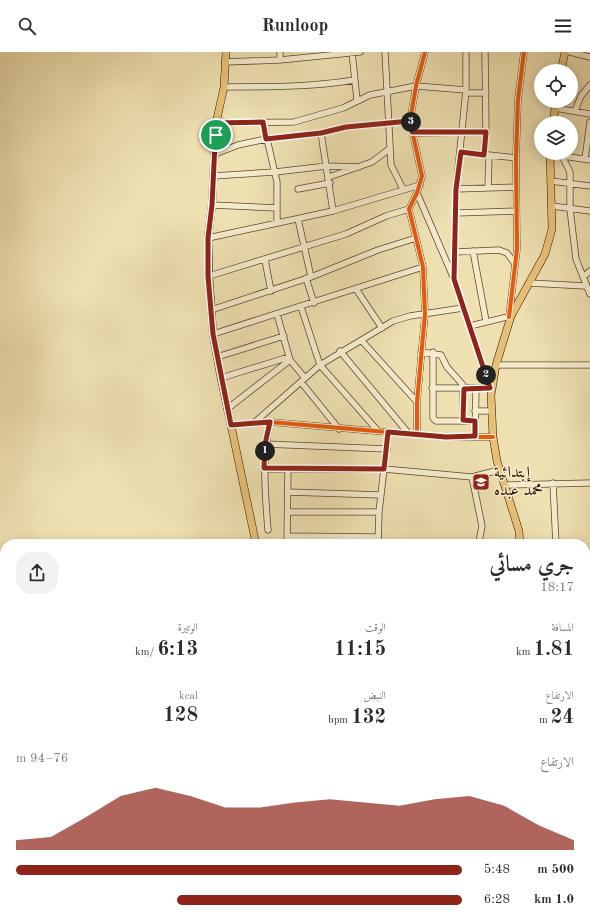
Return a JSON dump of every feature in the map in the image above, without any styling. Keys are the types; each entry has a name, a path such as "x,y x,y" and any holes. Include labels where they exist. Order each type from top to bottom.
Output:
{"main road":[{"path":"226,52 224,87 216,123 212,205 208,238 208,276 213,334 217,357 255,539"},
{"path":"563,64 565,52"},
{"path":"520,539 519,531 499,470 493,436 491,392 496,365 510,316 545,254 552,229 550,160"}],"street":[{"path":"280,52 280,60"},
{"path":"225,62 280,60 360,52"},
{"path":"384,52 391,165 403,189"},
{"path":"417,434 417,402 425,314 423,267 409,209 417,193 422,176 410,121 416,86 425,52"},
{"path":"454,279 456,189 461,152 466,91 466,52"},
{"path":"485,52 488,188"},
{"path":"470,326 510,316 517,249 515,187 518,99 524,52"},
{"path":"570,52 590,57"},
{"path":"352,53 357,100"},
{"path":"224,87 322,86 355,80"},
{"path":"574,111 581,96 590,85"},
{"path":"216,123 294,122 343,108 357,100 386,91 416,86 486,93"},
{"path":"566,108 590,114"},
{"path":"215,154 238,145 266,139 321,133 346,127 410,121"},
{"path":"263,122 275,172 277,223"},
{"path":"587,159 590,122"},
{"path":"412,132 486,132"},
{"path":"321,133 330,180 333,211"},
{"path":"298,189 330,180 372,162 389,149"},
{"path":"461,152 516,158"},
{"path":"564,160 570,172 570,209 576,260 590,294"},
{"path":"213,176 275,172 327,166 359,167"},
{"path":"551,181 590,186"},
{"path":"208,238 333,211 420,185"},
{"path":"456,189 515,187"},
{"path":"417,193 454,279 491,392 476,389 432,388"},
{"path":"212,205 277,208"},
{"path":"552,206 590,211"},
{"path":"208,276 346,234 386,216 409,209"},
{"path":"456,213 515,211"},
{"path":"298,219 314,303"},
{"path":"211,310 309,278 378,250 416,238"},
{"path":"473,251 486,322"},
{"path":"454,252 504,252 515,264"},
{"path":"264,260 271,291"},
{"path":"213,334 423,267"},
{"path":"583,277 590,271"},
{"path":"529,283 586,286"},
{"path":"356,289 382,328"},
{"path":"301,307 320,365 378,432"},
{"path":"255,422 320,365 382,328 401,318 463,308"},
{"path":"277,314 289,359 339,429"},
{"path":"217,357 284,336"},
{"path":"362,341 417,402"},
{"path":"340,352 409,434"},
{"path":"421,352 433,352 443,356 447,367 461,382 464,389 463,420"},
{"path":"433,352 432,415 434,420 475,421"},
{"path":"221,378 289,359"},
{"path":"227,409 289,359"},
{"path":"496,365 590,365"},
{"path":"475,436 476,389"},
{"path":"475,412 492,411"},
{"path":"268,530 264,468 265,444 270,422"},
{"path":"231,425 270,422 446,437 493,436"},
{"path":"288,536 378,538 379,512 388,432"},
{"path":"265,444 387,449"},
{"path":"264,468 384,469 472,477 499,470"},
{"path":"288,468 288,539"},
{"path":"472,477 482,526 480,539"},
{"path":"552,483 556,539"},
{"path":"505,485 590,483"},
{"path":"288,492 381,495"},
{"path":"288,512 379,512"}],"cycle path":[{"path":"417,434 417,402 425,314 423,267 409,209 417,193 422,176 410,121 416,86 425,52"},
{"path":"509,317 517,249 516,158 518,99 524,52"},
{"path":"231,425 270,422 446,437 493,437"}],"place":[{"name":"إبتدائية محمد عبده","path":"481,482"}],"route":[{"path":"410,121 412,132 486,132 484,155 461,152 456,189 454,279 490,388 464,389 463,420 475,421 475,436 446,437 388,432 384,469 264,468 265,444 270,422 231,425 213,334 208,276 208,238 212,205 216,135 216,123 263,122 266,139 321,133 346,127 410,121"}]}
